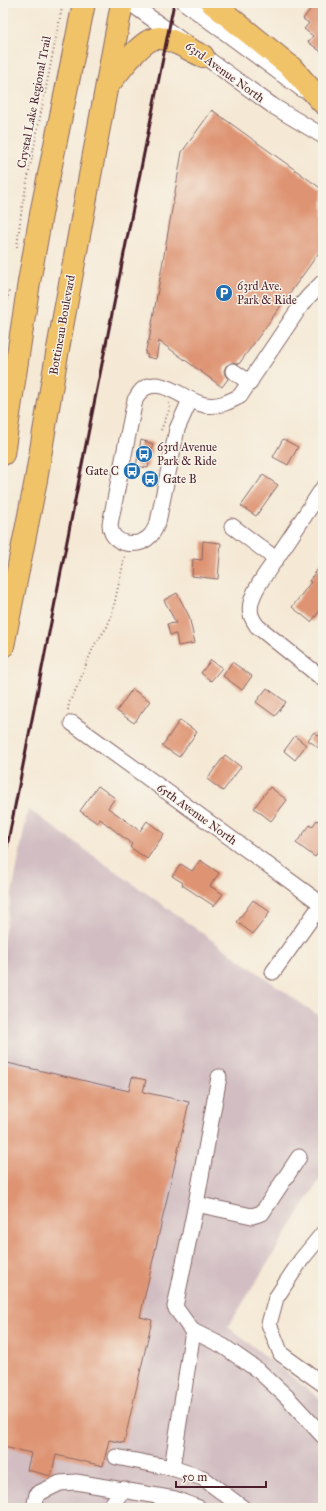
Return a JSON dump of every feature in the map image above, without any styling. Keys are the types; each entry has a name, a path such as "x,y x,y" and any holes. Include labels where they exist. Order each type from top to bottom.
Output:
{"highway":[{"path":"3,454 29,282 84,3"},
{"name":"Bottineau Boulevard","path":"3,646 36,480 58,346 122,3"},
{"path":"212,3 291,67 323,104"},
{"path":"106,88 139,48 148,41 158,37 203,56"}],"street":[{"name":"63rd Avenue North","path":"130,3 273,106 323,136"},
{"path":"185,3 323,104"},
{"path":"190,400 177,429 158,522 151,535 142,543 128,544 118,540 112,533 110,524 135,400 142,390 152,384 161,385 190,400 204,405 227,403 240,396 300,307 323,282"},
{"path":"234,371 250,383"},
{"path":"323,488 254,593 251,604 251,615 256,626 323,678"},
{"path":"232,526 276,558"},
{"name":"65th Avenue North","path":"72,722 323,903"},
{"path":"273,972 323,903"},
{"path":"219,1077 175,1308 193,1332 223,1346 259,1371 287,1397 323,1436"},
{"path":"196,1204 252,1216 262,1214 299,1156"},
{"path":"323,1232 276,1298 269,1324 281,1354 323,1384"},
{"path":"172,1468 193,1332"},
{"path":"116,1457 172,1468 203,1478 243,1508"},
{"path":"34,1508 37,1494 60,1483 76,1482 124,1489 175,1499 199,1508"},
{"path":"109,1508 124,1489"}],"path":[{"name":"Crystal Lake Regional Trail","path":"16,253 22,207 63,3"},
{"path":"3,324 10,285"},
{"path":"161,430 170,408 169,402"},
{"path":"72,722 68,712 69,703 78,685 89,656 95,644 107,627 112,614 128,544"}],"shaded area":[{"path":"28,809 323,1019 323,1174 228,1327 323,1401 323,1508 143,1508 141,1506 139,1508 3,1508 3,941"}],"building":[{"path":"315,3 323,3 323,53 308,42 313,36 304,29 309,23 303,19"},
{"name":"63rd Ave. Park & Ride","path":"212,110 323,190 323,247 239,364 233,362 226,366 224,371 228,379 222,387 159,341 156,359 147,357 148,355 145,354 149,341 182,152"},
{"path":"283,439 298,447 288,465 273,457"},
{"name":"63rd Avenue Park & Ride","path":"141,440 153,444 148,468 136,466"},
{"path":"263,475 278,485 256,516 241,506"},
{"path":"203,541 221,543 218,579 192,576 193,559 202,560"},
{"path":"323,562 323,607 311,622 292,607 311,582 309,581"},
{"path":"177,593 189,616 195,643 178,646 176,634 170,635 167,624 176,623 164,600"},
{"path":"211,660 222,668 211,681 201,673"},
{"path":"232,662 252,676 242,690 223,676"},
{"path":"267,688 286,702 275,716 256,702"},
{"path":"132,689 150,701 134,723 117,711"},
{"path":"180,720 197,732 179,757 162,746"},
{"path":"314,732 323,739 323,751 308,740"},
{"path":"295,736 306,745 295,760 284,751"},
{"path":"225,755 241,767 223,791 207,779"},
{"path":"98,786 115,798 108,808 140,831 147,821 164,834 147,859 130,847 132,844 100,819 97,823 80,811"},
{"path":"270,787 287,800 271,821 254,808"},
{"path":"317,820 323,825 323,846 315,857 296,843 310,825 312,827"},
{"path":"200,860 219,873 210,886 223,894 214,906 182,885 183,883 172,876 181,864 192,871"},
{"path":"253,900 270,912 253,934 237,922"},
{"path":"3,1062 129,1091 132,1077 146,1080 143,1092 189,1102 140,1317 152,1320 124,1443 109,1440 103,1466 56,1455 51,1476 27,1470 31,1453 3,1447"}],"railway":[{"path":"3,867 174,3"}],"place":[{"name":"63rd Ave. Park & Ride","path":"224,293"},
{"name":"63rd Avenue Park & Ride","path":"144,454"},
{"name":"Gate C","path":"132,471"},
{"name":"Gate B","path":"150,479"}]}
